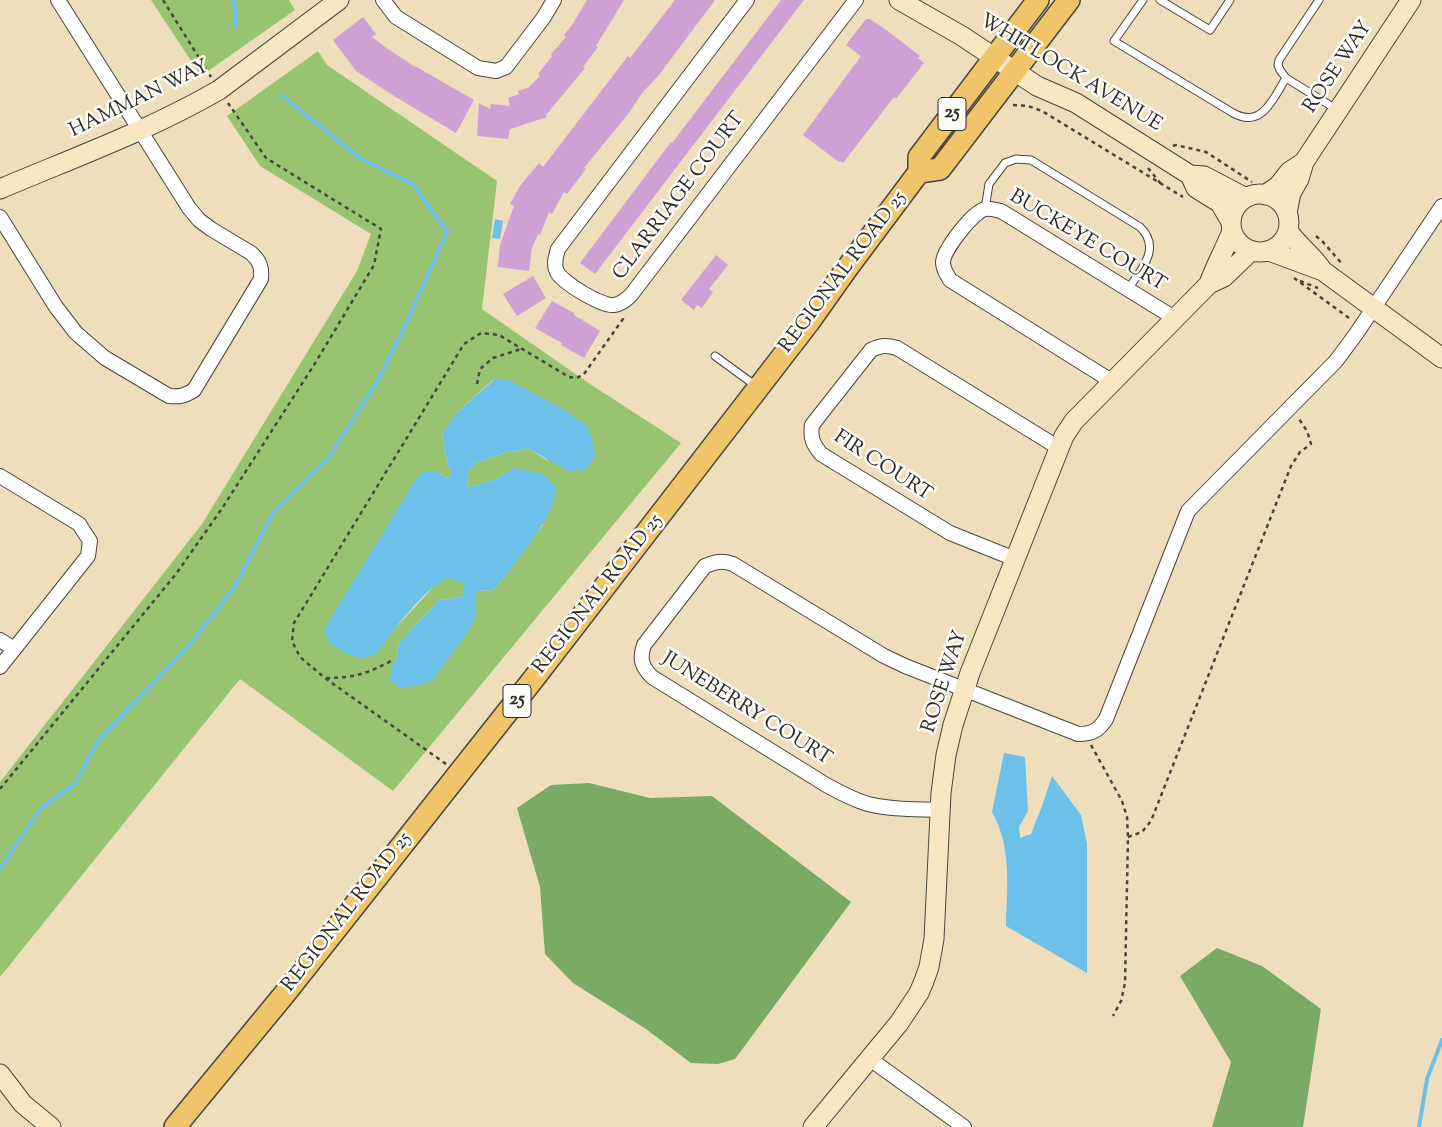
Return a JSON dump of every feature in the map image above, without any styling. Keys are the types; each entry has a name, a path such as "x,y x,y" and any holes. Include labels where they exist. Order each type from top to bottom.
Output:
{"main road":[{"name":"REGIONAL ROAD 25","path":"175,1127 287,991 542,670 809,322 919,172 919,157 1038,0"},
{"name":"REGIONAL ROAD 25","path":"919,172 940,169 1069,0"}],"street":[{"path":"0,217 56,307 76,333 106,358 169,396 178,397 194,390 261,279 262,268 258,259 252,253 199,220 189,208 58,0"},
{"name":"HAMMAN WAY","path":"0,189 199,102 339,0"},
{"path":"383,0 396,17 478,68 496,71 506,67 544,17 554,0"},
{"name":"CLARRIAGE COURT","path":"747,0 558,248 555,258 556,270 562,280 604,304 614,305 625,301 631,295 856,0"},
{"name":"WHITLOCK AVENUE","path":"899,0 962,36 1037,86 1076,103 1190,175 1204,176 1255,192"},
{"name":"ROSE WAY","path":"1287,213 1291,193 1299,179 1304,162 1411,0"},
{"name":"ROSE WAY","path":"1255,192 1278,186 1289,172 1304,162"},
{"name":"WHITLOCK AVENUE","path":"1190,175 1196,188 1220,203 1232,226"},
{"path":"1260,251 1278,246 1288,232 1289,222 1282,204 1275,198 1255,192 1239,204 1233,212 1232,226 1236,240 1243,246 1323,271 1442,358"},
{"path":"1088,734 1100,728 1106,719 1188,511 1336,361 1442,206"},
{"name":"BUCKEYE COURT","path":"1113,382 950,280 944,271 943,262 946,253 972,217 985,209 1001,211 1176,319"},
{"name":"ROSE WAY","path":"1209,284 1215,268 1223,255 1232,226"},
{"path":"1288,232 1298,245 1313,256 1323,271"},
{"name":"ROSE WAY","path":"813,1127 912,1005 929,967 934,939 940,810 946,755 964,689 1064,436 1074,421 1209,284 1224,277 1260,251"},
{"name":"FIR COURT","path":"1015,559 950,533 821,454 814,445 811,436 812,425 871,350 880,345 888,345 897,348 1059,448"},
{"path":"0,476 80,524 90,540 88,556 0,667"},
{"name":"JUNEBERRY COURT","path":"940,810 868,804 828,786 652,677 644,669 641,661 644,645 705,566 726,562 733,564 884,656 905,666 1078,734 1088,734"},
{"path":"0,640 14,649"},
{"path":"870,1059 964,1127"},
{"path":"0,1074 23,1104 51,1127"}],"lane":[{"path":"1143,0 1114,41 1233,114 1248,118 1260,115 1286,78"},
{"path":"1160,0 1210,30 1230,0"},
{"path":"1319,0 1279,60 1278,65 1286,78 1338,110"},
{"path":"985,209 989,184 1005,163 1016,159 1031,160 1146,232 1150,239 1149,254 1128,289"},
{"path":"716,356 758,388"}],"path":[{"path":"0,789 182,566 222,510 314,366 374,265 380,230 266,158 218,90 162,0"},
{"path":"1013,105 1028,106 1042,111 1185,198"},
{"path":"1154,152 1176,145 1206,152 1255,192"},
{"path":"1310,232 1323,242"},
{"path":"1290,275 1349,318"},
{"path":"459,774 325,678 300,657 292,641 294,623 464,344 481,333 499,334 569,377 577,378 584,374 617,328"},
{"path":"477,384 480,369 493,358 521,349"},
{"path":"1128,837 1142,832 1151,821 1291,466 1300,452 1311,444 1307,431 1298,419"},
{"path":"325,678 344,678 372,672 394,660"},
{"path":"1088,734 1092,749 1122,801 1127,817 1126,983 1114,1016"}],"green space":[{"path":"151,0 289,0 295,10 201,76"},
{"path":"318,51 327,65 497,181 482,309 587,382 681,443 393,791 240,679 0,977 0,782 202,524 357,271 371,234 260,166 227,116","holes":["493,380 548,461 529,449 504,453 476,463 467,474 468,488 496,479 515,468 543,525 494,590 476,591 475,600 392,665 396,660 399,643 439,600 462,597 466,583 447,578 437,583 390,634 376,655 438,472 447,478 452,475 448,466 442,435 456,413"]},
{"path":"589,783 650,798 712,796 851,902 735,1059 718,1064 691,1063 646,1029 573,983 545,954 540,887 517,808 551,785"},
{"path":"1217,948 1262,966 1321,1009 1303,1127 1212,1127 1231,1062 1180,976"}],"water":[{"path":"495,219 503,221 500,239 492,238"},
{"path":"494,380 509,380 563,409 586,425 592,438 595,455 586,470 568,471 529,449 504,453 476,463 467,474 468,488 496,479 515,468 543,474 556,486 555,498 542,525 494,590 476,591 475,617 470,629 432,681 416,686 399,688 390,680 392,665 396,660 399,643 439,600 462,597 465,583 447,578 428,592 408,612 376,655 360,658 345,653 329,643 324,629 416,479 424,471 438,472 447,478 452,475 448,466 442,435 456,413"},
{"path":"1004,753 1025,757 1028,811 1019,827 1020,838 1031,834 1052,776 1081,815 1087,844 1087,973 1006,926 1007,868 1003,839 992,812"}],"building":[{"path":"587,0 624,0 596,46 598,47 583,67 585,68 546,115 547,117 510,129 508,139 477,136 479,103 490,109 491,104 510,106 508,98 519,94 518,91 528,88 540,76 538,74 552,56 551,54 566,37 564,35"},
{"path":"675,0 715,0 659,75 643,92 628,114 584,168 586,169 567,194 564,192 552,214 549,212 540,235 538,234 532,248 529,271 498,267 500,245 514,206 510,204 520,186 539,163 543,167 628,56 630,58"},
{"path":"781,0 804,0 595,274 580,263"},
{"path":"363,17 376,34 372,37 388,49 415,67 474,100 456,133 356,71 333,40"},
{"path":"866,19 870,19 889,32 920,56 918,58 924,63 896,99 894,97 843,163 803,135 861,56 846,45"},
{"path":"716,255 728,265 709,289 713,292 702,308 697,305 694,310 681,300"},
{"path":"533,276 546,298 517,316 503,294"},
{"path":"552,301 600,331 584,358 535,328"}],"waterway":[{"path":"234,0 236,26"},
{"path":"0,869 40,809 75,784 98,741 191,643 234,588 273,513 330,456 378,380 407,322 447,232 414,185 363,160 281,95"},
{"path":"1419,1127 1427,1079 1442,1040"}]}
